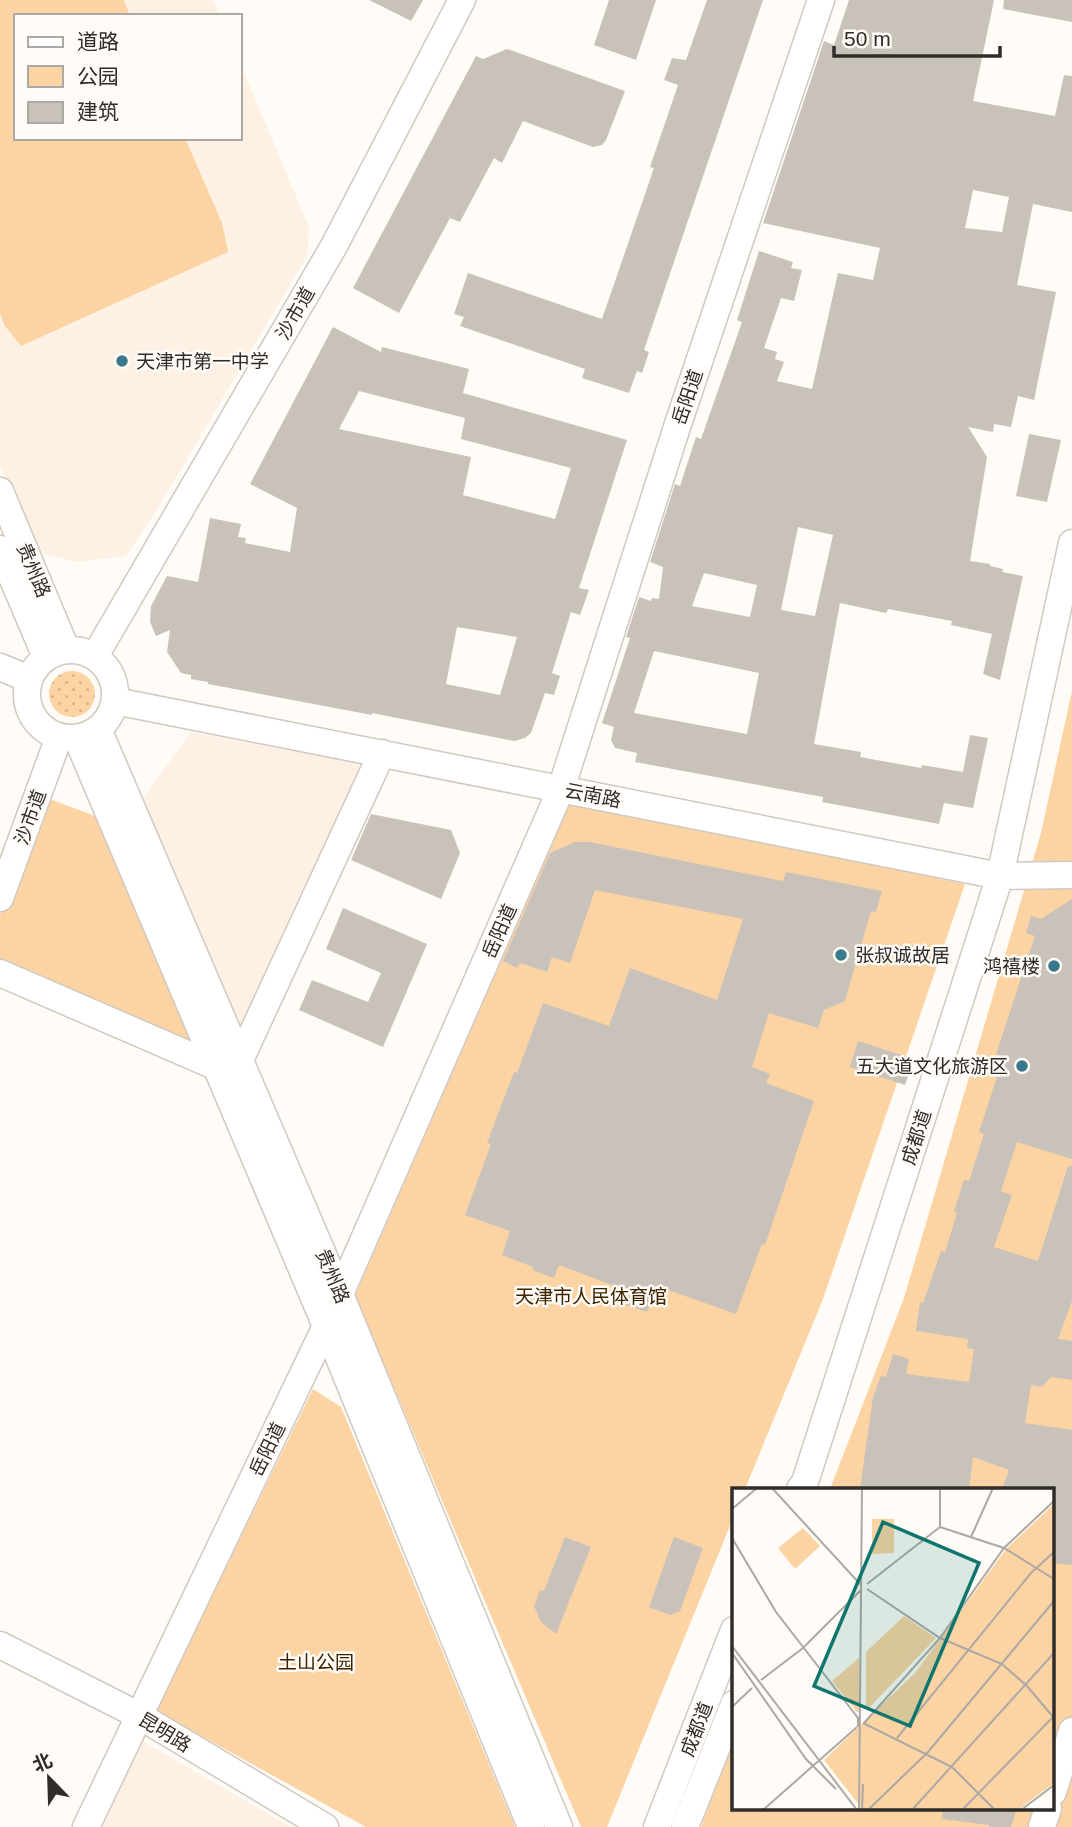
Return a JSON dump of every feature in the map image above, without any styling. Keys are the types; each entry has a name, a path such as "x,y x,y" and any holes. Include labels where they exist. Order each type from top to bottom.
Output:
{"street":[{"name":"沙市道","path":"95,656 334,246 462,0"},
{"name":"岳阳道","path":"86,1827 326,1326 561,789 677,427 821,0"},
{"name":"贵州路","path":"0,491 56,653"},
{"name":"成都道","path":"803,1487 1000,876 1072,543"},
{"name":"贵州路","path":"0,549 56,653"},
{"path":"0,667 29,679 36,666 56,653 81,650 105,664 116,688 115,701 106,721 78,734"},
{"name":"贵州路","path":"29,679 28,701 36,721 46,730 78,734 228,1064 340,1294 559,1827"},
{"name":"云南路","path":"115,701 1000,876 1072,874"},
{"name":"沙市道","path":"0,898 78,734"},
{"path":"0,973 228,1064 382,753"},
{"name":"贵州路","path":"228,1064 326,1326 531,1827"},
{"name":"成都道","path":"657,1827 732,1635"},
{"name":"昆明路","path":"0,1644 138,1716 325,1827"},
{"name":"成都道","path":"685,1827 732,1709"},
{"path":"1054,1789 1072,1731"},
{"path":"1042,1827 1047,1810"}],"shaded area":[{"name":"天津市第一中学","path":"0,0 213,0 219,14 14,14 14,140 242,140 242,68 309,227 307,256 159,506 126,556 77,562 38,552 0,466"},
{"path":"191,732 363,764 239,1036 142,800"},
{"path":"139,1739 291,1827 92,1827"}],"green space":[{"path":"0,0 124,0 129,14 14,14 14,140 186,140 222,223 228,252 21,346 5,326 0,314"},
{"path":"72,671 88,678 95,694 88,710 72,717 56,710 49,694 56,678"},
{"name":"五大道文化旅游区","path":"1072,691 1072,1827 701,1827 732,1745 732,1810 1054,1810 1054,1488 830,1488 904,1298 1041,833"},
{"path":"44,797 101,818 210,1060 0,967 0,915"},
{"name":"天津市人民体育馆","path":"570,803 965,884 823,1299 745,1488 732,1488 732,1521 607,1827 581,1827 355,1296"},
{"name":"土山公园","path":"313,1389 341,1407 515,1827 366,1827 156,1711"}],"building":[{"path":"369,0 423,0 411,21"},
{"path":"609,0 656,0 636,60 594,45"},
{"path":"707,0 763,0 644,350 649,352 642,373 637,371 629,393 582,378 585,369 460,326 464,317 454,314 468,273 602,319 654,168 650,167 678,85 664,80 672,58 686,60"},
{"path":"849,0 994,0 973,101 1055,116 1064,75 1072,76 1072,212 1033,204 1017,285 1056,292 1034,400 1018,396 1011,427 994,424 993,432 968,427 987,457 970,561 990,564 1003,569 1002,572 1023,576 1000,680 983,674 992,634 951,625 952,621 888,609 886,613 840,603 814,744 861,752 860,757 963,772 970,735 988,738 973,808 944,803 939,824 822,802 823,797 635,762 637,753 615,748 611,740 614,727 602,723 630,638 626,637 639,597 651,601 652,598 659,599 663,567 650,562 675,484 680,486 696,437 701,439 742,322 737,320 759,251 793,262 791,268 802,270 794,301 781,298 764,348 777,352 775,359 784,362 777,381 812,389 838,273 873,280 880,248 763,223 824,41 834,45","holes":["973,190 1009,197 1002,232 965,228","798,527 833,535 815,616 781,610","704,573 757,585 750,617 692,606","654,651 759,673 747,734 634,713"]},
{"path":"1004,0 1072,0 1072,22 1003,9"},
{"path":"507,49 625,91 606,140 602,145 593,147 523,121 502,163 494,158 460,222 450,218 399,313 353,288 476,56 483,59"},
{"path":"333,327 381,352 382,347 469,369 463,393 627,440 579,588 589,590 580,615 571,612 552,673 560,676 554,695 545,693 531,733 514,741 208,684 181,673 167,652 170,630 156,636 150,622 151,606 167,576 198,582 210,518 241,524 238,537 246,538 245,543 290,552 297,508 250,484","holes":["359,391 465,418 461,439 571,468 555,519 463,495 471,457 339,429","457,627 517,637 500,695 446,684"]},
{"path":"1029,434 1061,440 1047,502 1016,496"},
{"path":"371,814 451,830 460,853 441,899 351,860"},
{"path":"575,842 590,842 783,881 786,872 882,891 876,912 871,911 845,1001 824,1010 818,1028 769,1013 752,1067 770,1074 766,1083 814,1101 765,1245 762,1244 736,1314 657,1286 647,1312 626,1305 631,1292 559,1265 554,1278 502,1255 510,1231 465,1215 491,1144 487,1143 543,1003 609,1026 630,968 717,1000 743,919 595,890 570,963 552,957 547,972 520,963 517,968 503,961 550,853"},
{"path":"1072,899 1072,1159 1017,1142 1001,1191 1012,1195 994,1247 1038,1261 1068,1166 1072,1166 1072,1301 1058,1339 1072,1341 1072,1380 1051,1377 1042,1387 1031,1385 1025,1423 1072,1430 1072,1565 1054,1563 1054,1488 1002,1488 1009,1470 973,1457 969,1488 860,1488 873,1397 881,1376 886,1377 893,1354 909,1359 906,1374 969,1382 974,1349 967,1348 968,1339 916,1331 920,1302 923,1303 941,1251 945,1252 964,1180 969,1181 984,1134 979,1132 997,1077 993,1076 1000,1056 996,1054 1035,936 1026,933 1031,916 1041,919"},
{"path":"343,908 427,944 383,1047 299,1010 312,980 368,1002 381,973 326,949"},
{"path":"858,1041 914,1059 905,1085 850,1067"},
{"path":"565,1537 591,1547 556,1634 541,1622 534,1606 540,1590 544,1591"},
{"path":"674,1537 703,1548 680,1611 670,1615 649,1607"},
{"path":"943,1810 1016,1810 1011,1827 989,1827 942,1819"}],"place":[{"name":"天津市第一中学","path":"122,361"},
{"name":"张叔诚故居","path":"841,955"},
{"name":"鸿禧楼","path":"1054,966"},
{"name":"五大道文化旅游区","path":"1022,1066"}]}
